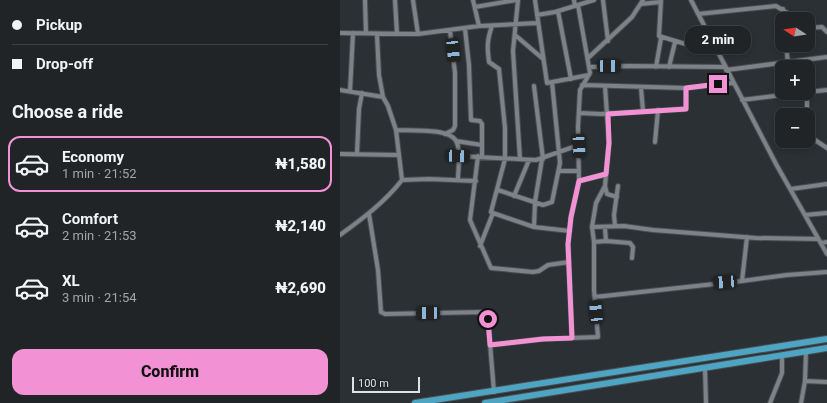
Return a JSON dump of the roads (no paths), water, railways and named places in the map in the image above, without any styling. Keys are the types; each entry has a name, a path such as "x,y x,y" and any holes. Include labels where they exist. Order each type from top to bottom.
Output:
{"main road":[{"path":"415,403 494,392 827,339"},
{"path":"485,403 827,348"}],"street":[{"path":"365,0 366,33"},
{"path":"395,0 397,34"},
{"path":"413,0 418,34"},
{"path":"473,0 479,26"},
{"path":"475,7 517,0 517,24 514,35 513,51 520,159"},
{"path":"535,0 542,58 547,82 590,75"},
{"path":"572,338 568,244 579,181 578,113 582,85 590,75 590,67 577,6 574,0"},
{"path":"537,15 558,11 594,0"},
{"path":"603,0 608,41"},
{"path":"691,0 742,100 827,254"},
{"path":"588,58 608,41 632,16 642,2 660,1 659,29 661,38 656,67"},
{"path":"698,14 776,6 787,12"},
{"path":"558,11 571,79"},
{"path":"340,33 366,33 378,35 418,34 479,26 538,23"},
{"path":"480,246 493,214 491,212 505,159 505,128 499,69 489,62 488,53 487,38 492,26"},
{"path":"815,28 822,28 827,32"},
{"path":"465,29 469,65 471,120 480,121 482,124 482,145 470,220 488,264 495,269 533,272 539,271 548,265 569,262"},
{"path":"445,134 453,130 455,126 455,73 450,31"},
{"path":"350,91 353,33"},
{"path":"340,235 369,214 396,189 402,180 396,130 388,106 383,97 379,75 378,35"},
{"path":"514,35 542,58"},
{"path":"661,38 692,46"},
{"path":"669,67 675,42"},
{"path":"808,60 827,57"},
{"path":"590,67 629,66 725,68 775,64"},
{"path":"498,190 547,205 552,202 559,171 559,152 552,82"},
{"path":"582,85 642,88 686,88 733,83"},
{"path":"534,86 543,159 535,202 534,227"},
{"path":"605,86 609,143 605,186 606,194 617,197"},
{"path":"642,88 643,111"},
{"path":"578,113 608,114 686,109 686,88"},
{"path":"340,90 383,97"},
{"path":"815,91 827,90"},
{"path":"357,154 358,116 362,93"},
{"path":"742,100 775,96"},
{"path":"655,142 658,110"},
{"path":"396,130 427,131 452,136 456,141 458,156 458,180"},
{"path":"815,140 827,148"},
{"path":"456,141 482,145"},
{"path":"458,156 480,156 529,160 543,159 579,146"},
{"path":"340,154 398,155"},
{"path":"514,196 529,160"},
{"path":"559,171 579,171"},
{"path":"579,181 606,174"},
{"path":"402,180 476,181"},
{"path":"791,189 827,184"},
{"path":"490,345 543,339 598,337 592,227 596,203 605,186"},
{"path":"615,226 614,215 618,186"},
{"path":"369,214 378,270 381,312 385,314 485,312 488,319 494,392"},
{"path":"493,214 534,227 570,231"},
{"path":"805,216 827,214"},
{"path":"592,227 605,228 615,226 827,242"},
{"path":"605,228 606,241"},
{"path":"742,281 747,237"},
{"path":"594,242 606,241 632,244 632,258"},
{"path":"595,298 786,275 827,272"},
{"path":"801,403 805,381 806,352"},
{"path":"770,403 782,373 782,356"},
{"path":"705,368 706,403"},
{"path":"805,381 827,382"}]}
